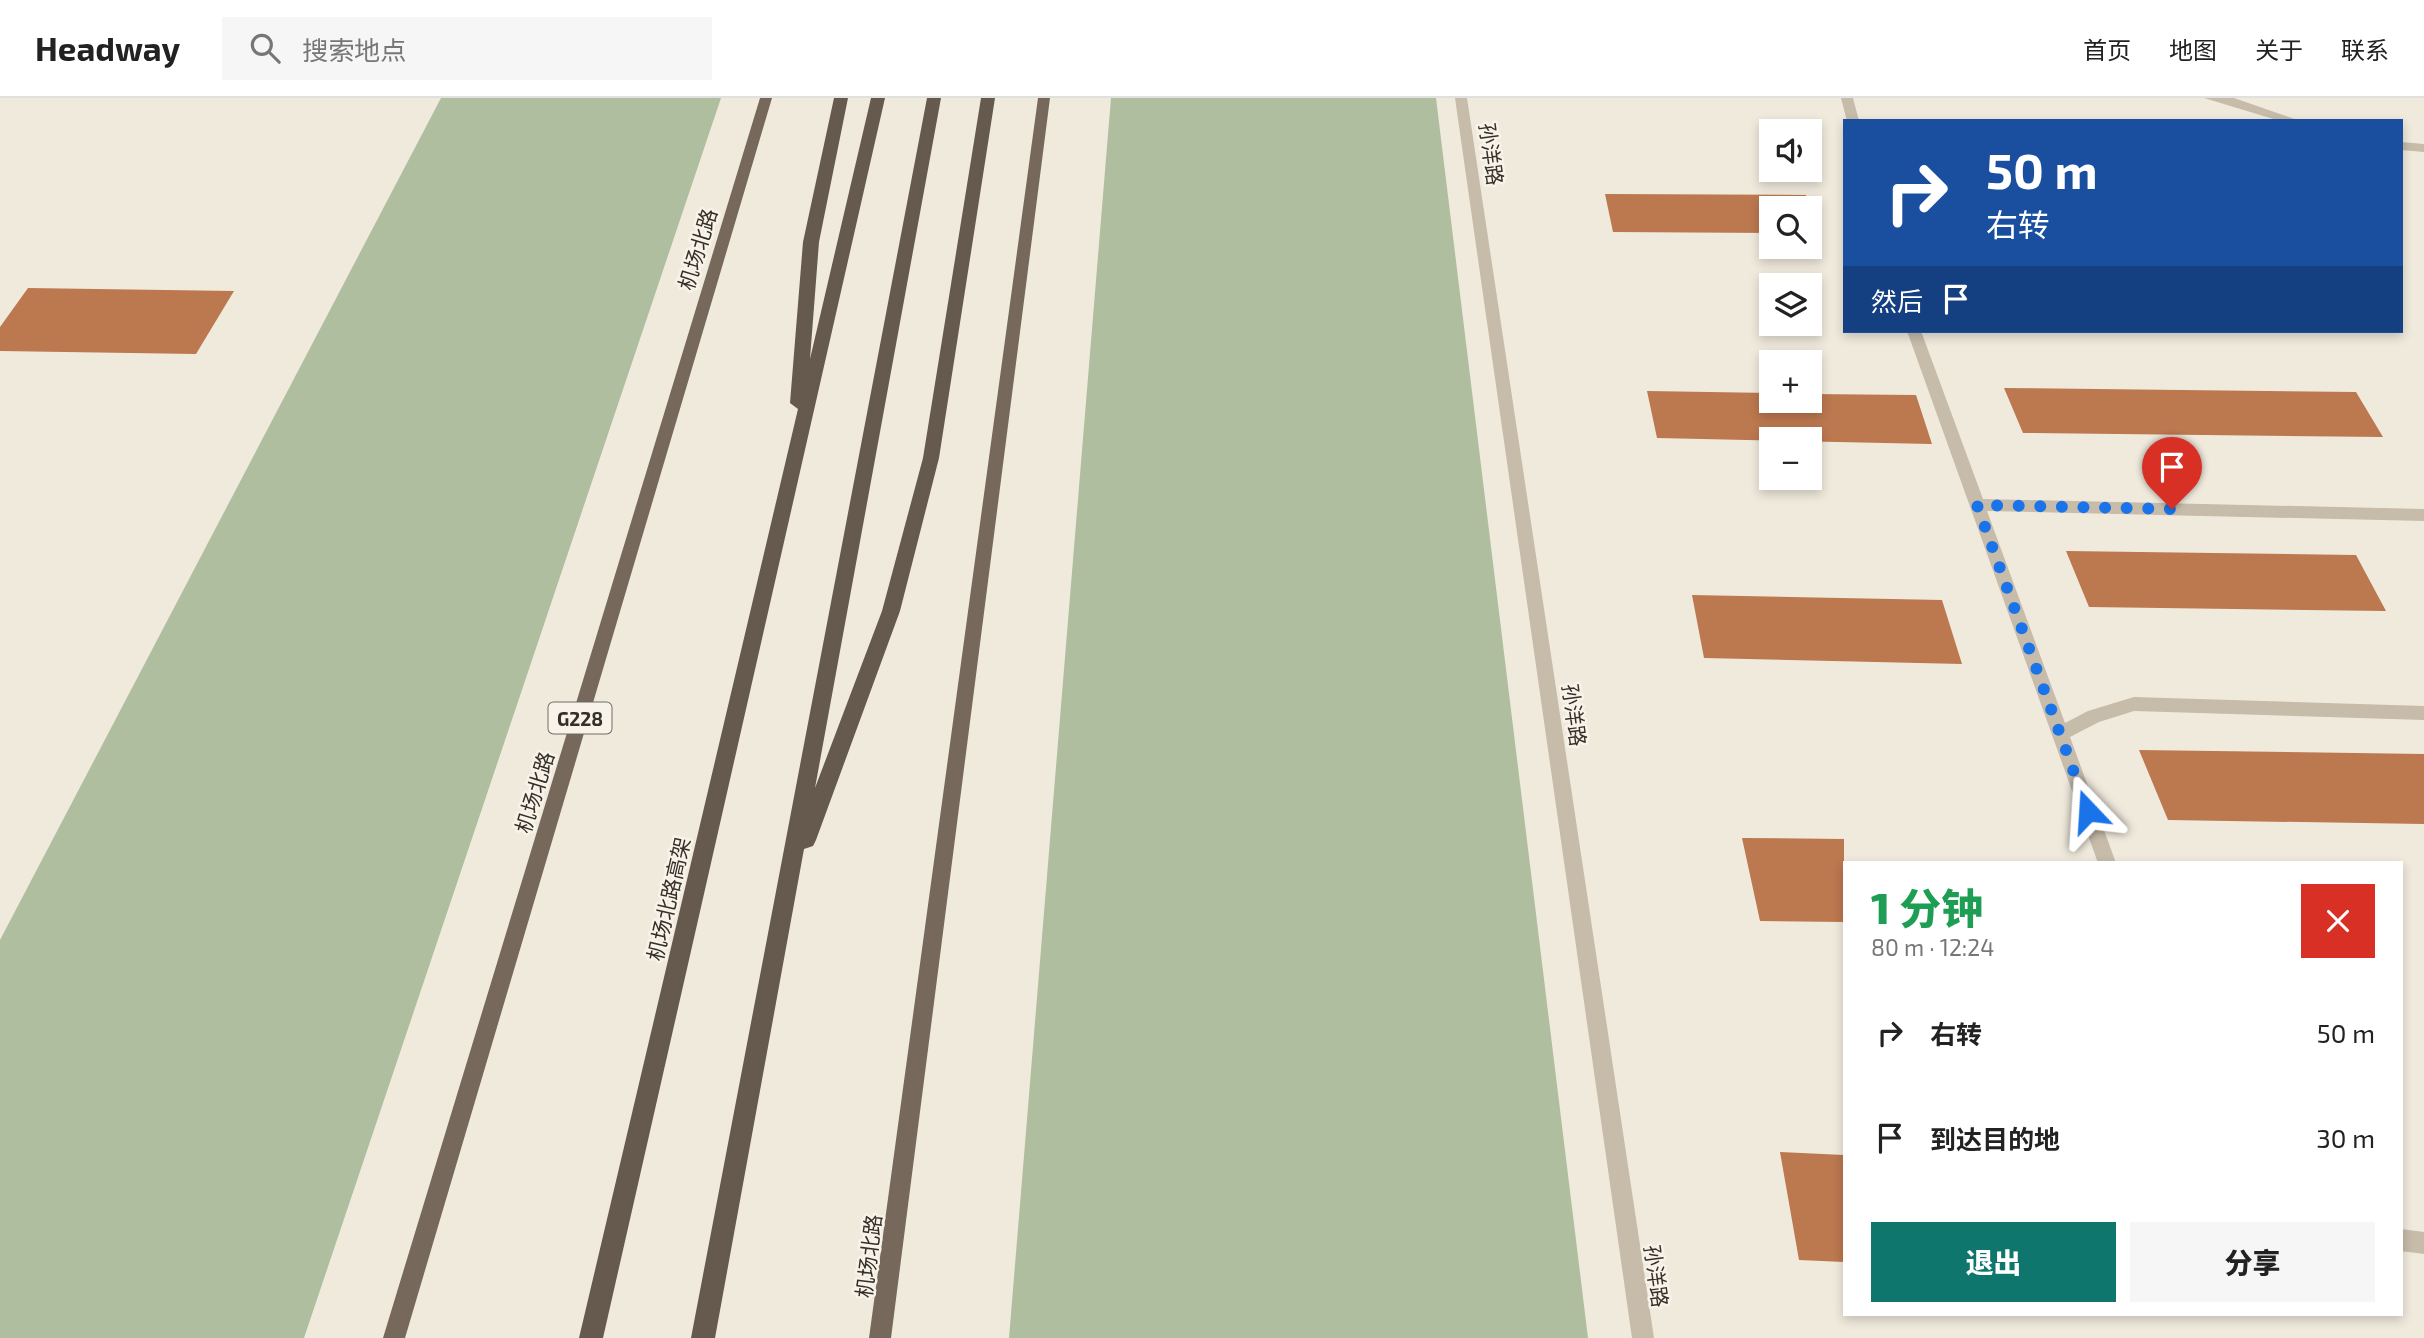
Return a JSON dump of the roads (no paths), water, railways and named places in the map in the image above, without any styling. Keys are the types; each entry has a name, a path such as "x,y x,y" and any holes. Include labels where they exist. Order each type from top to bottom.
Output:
{"highway":[{"name":"机场北路高架","path":"591,1338 792,470 811,242 841,98"},
{"path":"792,470 878,98"},
{"path":"703,1338 934,98"},
{"path":"787,890 891,611 931,458 988,98"}],"main road":[{"name":"机场北路","path":"394,1338 766,98"},
{"name":"机场北路","path":"880,1338 1044,98"}],"street":[{"name":"孙洋路","path":"1461,98 1643,1338"},
{"path":"1847,98 1852,119"},
{"path":"2210,98 2227,100 2288,119"},
{"path":"2403,146 2424,148"},
{"path":"1915,333 2105,861"},
{"path":"1977,505 2424,515"},
{"path":"2060,734 2094,716 2134,704 2424,712"},
{"path":"2403,1240 2424,1243"}]}
